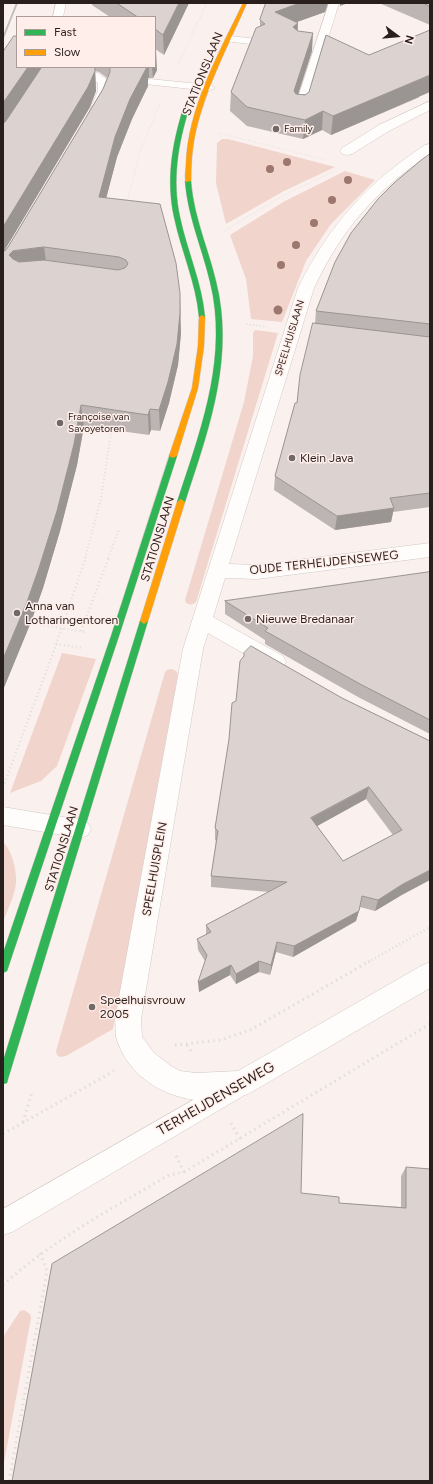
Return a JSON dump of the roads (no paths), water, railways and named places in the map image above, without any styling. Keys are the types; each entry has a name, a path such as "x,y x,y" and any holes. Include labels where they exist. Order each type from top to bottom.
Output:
{"main road":[{"name":"STATIONSLAAN","path":"3,1079 210,409 218,367 220,347 218,302 214,281 191,206 188,175 191,146 199,111 246,3"},
{"name":"STATIONSLAAN","path":"3,968 176,450 199,367 202,345 201,303 197,283 180,231 175,208 173,175 175,146 178,133 185,110 197,83"}],"street":[{"path":"347,151 384,128 430,105"},
{"name":"SPEELHUISLAAN","path":"217,571 300,330 306,288 316,264 330,240 368,196 401,168 430,148"},
{"name":"OUDE TERHEIJDENSEWEG","path":"217,571 257,572 430,550"},
{"name":"SPEELHUISPLEIN","path":"217,571 193,649 128,1019 129,1035 133,1046 133,1061 173,1082 187,1086 212,1088 241,1084"},
{"path":"202,620 290,670"},
{"name":"TERHEIJDENSEWEG","path":"241,1084 430,974"}],"lane":[{"path":"58,16 61,3"},
{"path":"300,110 334,3"},
{"path":"230,39 258,42"},
{"path":"305,46 320,47"},
{"path":"57,71 94,76 104,82 104,91 89,121"},
{"path":"150,82 169,84 197,83 209,88"},
{"path":"3,816 81,829"},
{"name":"TERHEIJDENSEWEG","path":"3,1223 241,1084"}],"railway":[{"path":"3,38 17,3"}],"place":[{"name":"Family","path":"276,129"},
{"name":"Françoise van Savoyetoren","path":"60,423"},
{"name":"Klein Java","path":"292,458"},
{"name":"Anna van Lotharingentoren","path":"17,613"},
{"name":"Nieuwe Bredanaar","path":"248,619"},
{"name":"Speelhuisvrouw 2005","path":"92,1007"}]}
